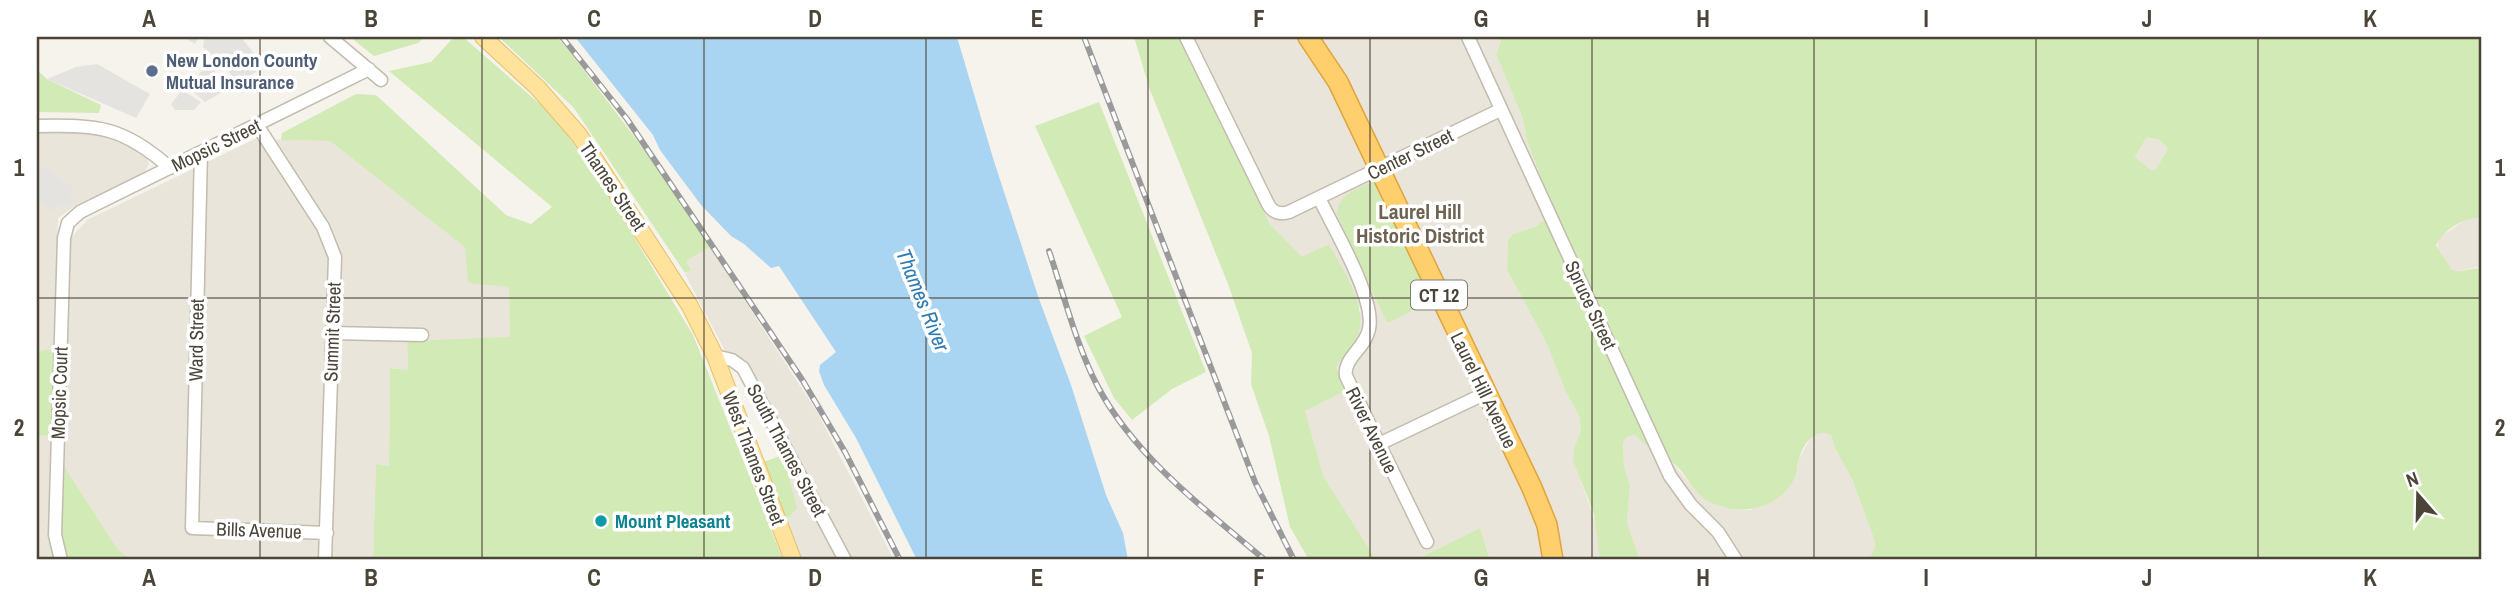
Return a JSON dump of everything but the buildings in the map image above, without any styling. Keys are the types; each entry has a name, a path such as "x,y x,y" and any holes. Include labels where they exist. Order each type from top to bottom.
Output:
{"highway":[{"name":"Laurel Hill Avenue","path":"1308,37 1334,75 1541,508 1553,560"}],"main road":[{"name":"Thames Street","path":"483,37 538,88 579,135 683,293 715,356"},
{"name":"West Thames Street","path":"715,356 793,560"}],"street":[{"path":"330,37 381,80"},
{"path":"1186,37 1271,209 1285,213 1319,198"},
{"name":"Spruce Street","path":"1468,37 1670,476 1691,505 1718,532 1736,560"},
{"name":"Mopsic Street","path":"67,225 80,212 369,69"},
{"name":"Center Street","path":"1319,198 1500,110"},
{"name":"Summit Street","path":"257,125 323,227 334,257 325,560"},
{"path":"37,126 99,127 119,133 146,147 170,168"},
{"name":"Ward Street","path":"192,528 201,152"},
{"name":"River Avenue","path":"1319,198 1369,305 1370,323 1365,341 1348,363 1345,373 1427,542"},
{"name":"Mopsic Court","path":"61,560 55,535 64,238 67,225"},
{"path":"332,333 422,335"},
{"name":"South Thames Street","path":"715,356 732,360 743,368 845,560"},
{"path":"1379,444 1486,393"},
{"name":"Bills Avenue","path":"192,528 327,533"}],"shaded area":[{"path":"183,37 241,37 262,64 256,68 256,72 237,84 223,62 203,48 204,39 198,39 195,44"},
{"path":"1181,37 1499,37 1501,41 1496,54 1523,119 1527,141 1548,196 1549,210 1547,218 1535,227 1513,234 1508,240 1507,270 1546,342 1565,390 1579,416 1581,431 1575,445 1579,475 1597,528 1600,560 1490,560 1480,528 1415,560 1376,560 1322,476 1305,411 1342,356 1354,345 1361,310 1329,244 1302,258 1269,223"},
{"path":"97,64 150,94 136,118 47,79 76,67"},
{"path":"209,65 230,88 205,102 191,90 189,83"},
{"path":"182,90 201,102 194,110 175,110 171,104"},
{"path":"75,132 119,141 141,152 147,157 149,164 143,174 75,206 58,218 54,349 37,351 37,133"},
{"path":"2147,137 2159,140 2167,147 2155,170 2151,170 2135,157"},
{"path":"255,139 330,141 466,247 509,287 511,338 407,341 408,370 390,368 389,466 376,464 373,560 133,560 118,550 64,466 69,240 87,220"},
{"path":"37,162 74,188 69,195 77,201 62,208 57,205 53,211 37,202"},
{"path":"2468,218 2482,218 2482,269 2477,267 2455,272 2446,265 2437,249 2439,238"},
{"path":"710,247 817,412 894,560 849,560 723,347 685,274 690,270 685,261"},
{"path":"1824,431 1831,434 1835,448 1852,479 1874,539 1875,547 1869,560 1640,560 1627,523 1630,486 1624,465 1623,443 1627,437 1635,435 1658,455 1672,462 1696,491 1721,507 1751,510 1797,474 1799,459 1810,439 1816,433"},
{"path":"52,434 49,540 52,560 37,560 37,436"},
{"path":"787,464 839,560 802,560 786,521 797,508 791,492"}],"green space":[{"path":"350,37 425,37 418,43 374,56"},
{"path":"454,37 463,37 557,119 617,209 693,335 783,560 373,560 376,464 389,466 390,368 408,370 407,341 510,337 509,287 468,283 465,247 330,141 281,140 282,133 356,94 376,95 506,215 531,224 552,207 389,71 431,62"},
{"path":"499,37 557,37 570,52 652,160 710,247 686,261 691,270 685,273 574,108"},
{"path":"1134,37 1182,37 1269,223 1302,257 1329,244 1354,291 1360,329 1356,341 1336,367 1345,391 1305,411 1323,476 1376,560 1309,560 1290,527 1269,436 1251,384 1252,353 1228,284 1150,90"},
{"path":"1499,37 2482,37 2482,218 2469,219 2455,225 2443,235 2436,246 2452,270 2482,269 2482,560 1869,560 1875,547 1874,539 1852,479 1831,435 1820,433 1811,438 1801,453 1796,475 1790,486 1771,502 1747,509 1722,507 1705,499 1676,465 1659,456 1635,435 1627,437 1623,443 1624,465 1630,486 1627,523 1640,560 1600,560 1594,514 1573,460 1581,431 1579,416 1565,390 1546,342 1507,270 1508,240 1513,234 1535,227 1547,218 1549,210 1548,196 1527,141 1523,119 1496,54 1501,41","holes":["2147,137 2159,140 2167,147 2167,151 2155,170 2151,170 2135,157"]},
{"path":"37,70 47,79 101,105 99,113 37,112"},
{"path":"1099,102 1206,372 1172,389 1132,420 1114,398 1084,336 1122,317 1035,126"},
{"path":"1375,181 1432,301 1387,323 1337,214 1345,197"},
{"path":"54,349 67,352 64,466 118,550 133,560 52,560 49,540 52,435 37,436 37,351"},
{"path":"783,455 797,508 786,521 763,462"},
{"path":"1480,528 1490,560 1415,560"}],"water":[{"name":"Thames River","path":"575,37 957,37 1039,299 1071,385 1106,495 1123,533 1128,560 917,560 856,438 824,385 819,371 820,365 836,352 779,266 771,268 731,236 701,205 660,150 653,135"}],"railway":[{"path":"562,37 627,119 803,381 845,452 900,560"},
{"path":"1084,37 1255,482 1294,560"},
{"path":"1049,251 1083,354 1114,413 1132,437 1173,481 1265,560"}],"place":[{"name":"New London County Mutual Insurance","path":"152,71"},
{"name":"Mount Pleasant","path":"601,521"}],"district":[{"name":"Laurel Hill Historic District","path":"1420,223"}]}
